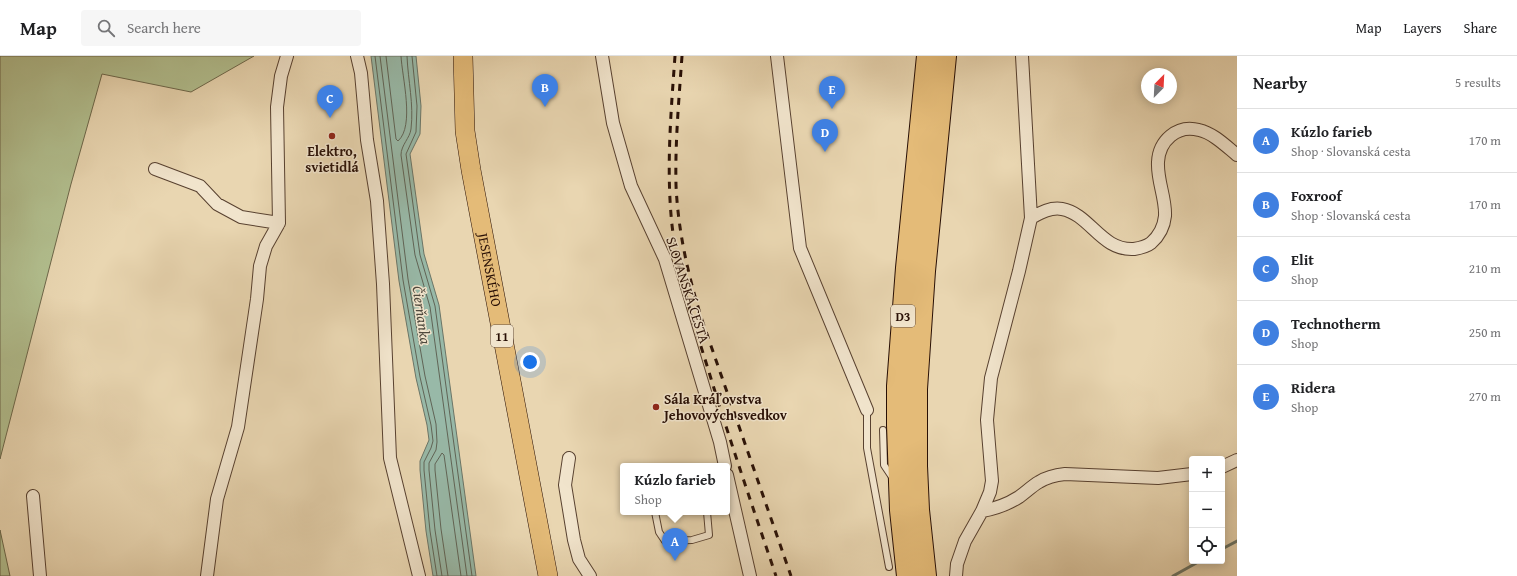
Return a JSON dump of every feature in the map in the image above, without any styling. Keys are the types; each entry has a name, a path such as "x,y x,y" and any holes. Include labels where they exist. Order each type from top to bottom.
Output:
{"highway":[{"name":"D3","path":"908,576 900,488 898,425 899,378 907,268 928,56"},
{"name":"D3","path":"925,576 918,510 916,466 916,389 924,271 945,56"}],"main road":[{"name":"JESENSKÉHO","path":"463,56 466,131 471,170 548,576"}],"street":[{"path":"207,576 216,499 238,427 260,266 266,246 279,223 277,107 281,76 287,56"},
{"path":"357,56 361,73 367,140 377,201 383,284 390,458 419,576"},
{"name":"SLOVANSKÁ CESTA","path":"602,56 612,123 631,186 665,259 720,442 724,463"},
{"path":"777,56 800,248 867,410"},
{"path":"956,576 957,564 965,540 982,511 990,492 992,481 987,420 991,378 1019,271 1030,218 1022,56"},
{"path":"1030,218 1049,209 1062,209 1076,215 1116,246 1129,249 1143,247 1155,239 1163,225 1165,208 1158,164 1162,147 1170,136 1184,129 1200,130 1218,140 1237,154"},
{"path":"155,169 200,186 217,204 241,218 279,223"},
{"path":"569,458 565,485 574,540 579,559 590,576"},
{"path":"1225,466 1237,460"},
{"path":"982,511 990,510 1019,497 1039,482 1065,474 1158,478 1189,474"},
{"path":"33,496 40,576"},
{"path":"730,504 750,576"}],"lane":[{"path":"867,410 867,448 889,566"},
{"path":"883,430 884,465 890,476 900,488"},
{"path":"656,515 659,532 665,540 692,540 709,535 707,515"}],"green space":[{"path":"0,56 254,56 191,92 102,74 71,184 0,459"},
{"path":"0,530 10,576 0,576"}],"water":[{"name":"Čierňanka","path":"371,56 416,56 421,106 420,134 410,154 424,254 439,305 476,576 433,576 426,531 420,470 420,461 429,440 416,378 399,281"}],"waterway":[{"path":"1225,547 1237,541"},
{"path":"1173,576 1195,564"}],"railway":[{"path":"675,56 669,183 672,225 678,263 692,318 717,398 776,576"},
{"path":"682,56 677,137 676,185 684,253 702,320 791,576"}],"place":[{"name":"Foxroof","path":"545,107"},
{"name":"Ridera","path":"832,109"},
{"name":"Elit","path":"330,118"},
{"name":"Elektro, svietidlá","path":"332,136"},
{"name":"Technotherm","path":"825,152"},
{"name":"Sála Kráľovstva Jehovových svedkov","path":"656,407"},
{"name":"Kúzlo farieb","path":"675,561"}]}
